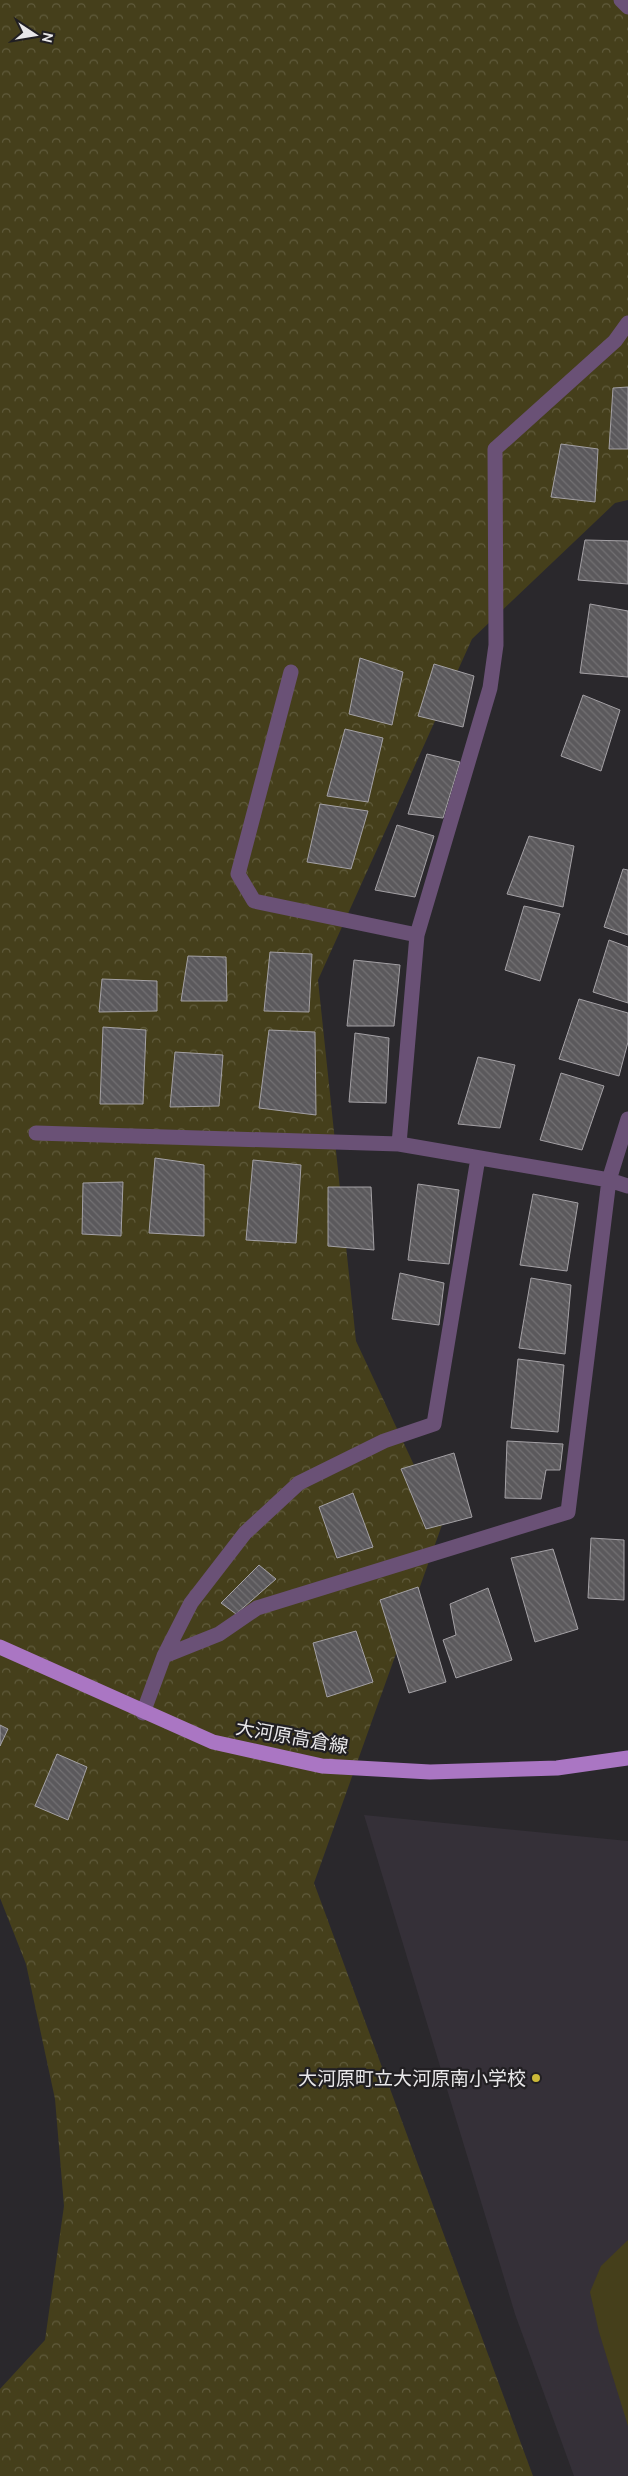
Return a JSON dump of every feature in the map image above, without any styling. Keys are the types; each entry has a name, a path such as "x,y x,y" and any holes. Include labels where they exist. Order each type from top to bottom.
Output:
{"main road":[{"name":"大河原高倉線","path":"0,1647 143,1713 213,1742 322,1766 430,1772 557,1768 628,1758"}],"street":[{"path":"621,0 628,8"},
{"path":"400,1144 417,935 490,688 496,645 495,449 615,340 628,323"},
{"path":"291,672 238,874 254,901 417,935"},
{"path":"164,1656 219,1634 257,1608 568,1512 609,1180 628,1119"},
{"path":"36,1133 400,1144 609,1180 628,1186"},
{"path":"143,1713 164,1656 191,1603 245,1533 300,1483 384,1441 434,1424 478,1158"}],"shaded area":[{"name":"大河原町立大河原南小学校","path":"364,1815 628,1841 628,2476 574,2476 515,2314"}],"green space":[{"path":"0,0 628,0 628,500 615,503 472,639 318,980 356,1341 442,1525 314,1883 533,2476 0,2476 0,2389 45,2340 64,2206 55,2099 26,1964 0,1898"},
{"path":"628,2240 628,2426 599,2332 590,2292 601,2266"}],"building":[{"path":"628,387 628,449 609,449 613,388"},
{"path":"561,444 598,449 595,502 551,497"},
{"path":"585,540 628,541 628,584 578,580"},
{"path":"590,604 628,611 628,677 580,673"},
{"path":"360,658 403,672 392,725 349,714"},
{"path":"434,664 474,676 463,727 418,716"},
{"path":"583,695 620,710 601,771 561,756"},
{"path":"345,729 383,738 368,802 327,796"},
{"path":"427,754 460,762 443,818 408,814"},
{"path":"320,804 368,811 351,869 307,862"},
{"path":"397,825 434,836 415,897 375,890"},
{"path":"529,836 574,846 563,907 507,894"},
{"path":"623,869 628,870 628,935 604,927"},
{"path":"524,906 560,914 540,981 505,970"},
{"path":"609,940 628,947 628,1003 593,992"},
{"path":"270,952 312,954 309,1012 264,1011"},
{"path":"188,956 226,957 227,1001 181,1001"},
{"path":"354,960 400,965 394,1026 347,1026"},
{"path":"102,979 157,981 157,1011 99,1012"},
{"path":"579,999 628,1013 628,1042 619,1076 559,1059"},
{"path":"103,1027 146,1030 143,1104 100,1104"},
{"path":"269,1030 315,1032 316,1115 259,1108"},
{"path":"355,1033 389,1038 386,1103 349,1102"},
{"path":"175,1052 223,1055 219,1106 170,1107"},
{"path":"478,1057 515,1065 500,1128 458,1124"},
{"path":"561,1073 604,1086 582,1150 540,1140"},
{"path":"155,1158 204,1165 204,1236 149,1233"},
{"path":"253,1160 301,1165 296,1243 246,1240"},
{"path":"123,1182 121,1236 82,1234 83,1183"},
{"path":"418,1184 459,1190 449,1264 408,1260"},
{"path":"328,1187 371,1187 374,1250 328,1246"},
{"path":"533,1194 578,1203 567,1271 520,1265"},
{"path":"400,1273 444,1283 439,1325 392,1319"},
{"path":"531,1278 571,1285 565,1354 519,1348"},
{"path":"518,1359 564,1365 558,1432 511,1428"},
{"path":"507,1441 563,1444 560,1470 546,1470 541,1499 505,1498"},
{"path":"454,1453 472,1517 426,1529 401,1469"},
{"path":"353,1493 373,1547 337,1558 319,1507"},
{"path":"591,1538 624,1540 624,1600 588,1598"},
{"path":"553,1549 578,1629 535,1642 511,1558"},
{"path":"259,1565 276,1579 236,1614 221,1603"},
{"path":"418,1587 446,1682 409,1693 380,1600"},
{"path":"488,1588 512,1660 456,1678 443,1640 456,1635 450,1604"},
{"path":"356,1631 373,1682 327,1697 313,1643"},
{"path":"0,1725 8,1729 0,1746"},
{"path":"57,1754 87,1767 68,1820 35,1806"}],"place":[{"name":"大河原町立大河原南小学校","path":"536,2078"}]}
